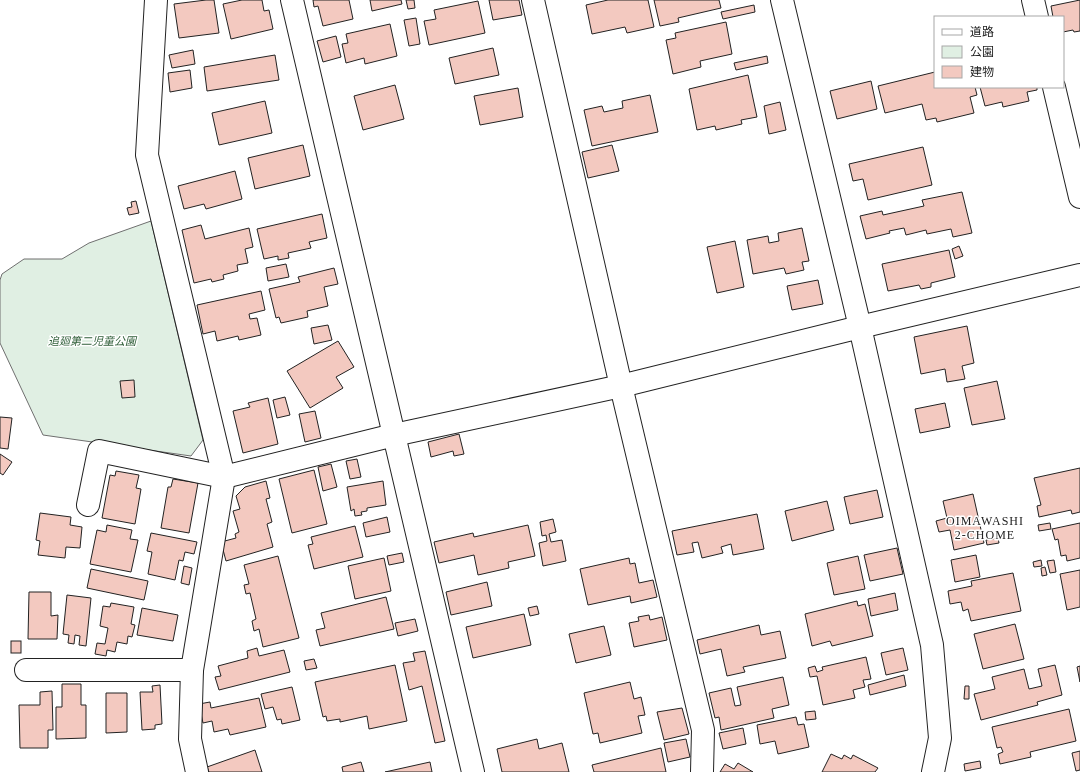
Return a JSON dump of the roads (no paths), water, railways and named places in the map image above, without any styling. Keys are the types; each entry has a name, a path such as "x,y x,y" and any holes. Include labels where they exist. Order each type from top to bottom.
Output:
{"street":[{"path":"156,0 147,155 224,477 192,670 190,739 198,772"},
{"path":"292,0 473,772"},
{"path":"533,0 620,386 703,730 702,772"},
{"path":"782,0 860,327 932,645 940,738 933,772"},
{"path":"1033,0 1038,16"},
{"path":"1054,88 1080,197"},
{"path":"88,505 99,451 224,477 394,435 620,386 1080,275"},
{"path":"26,670 192,670"}],"district":[{"name":"OIMAWASHI 2-CHOME","path":"985,528"}],"park label":[{"name":"追廻第二児童公園","path":"92,341"}]}
